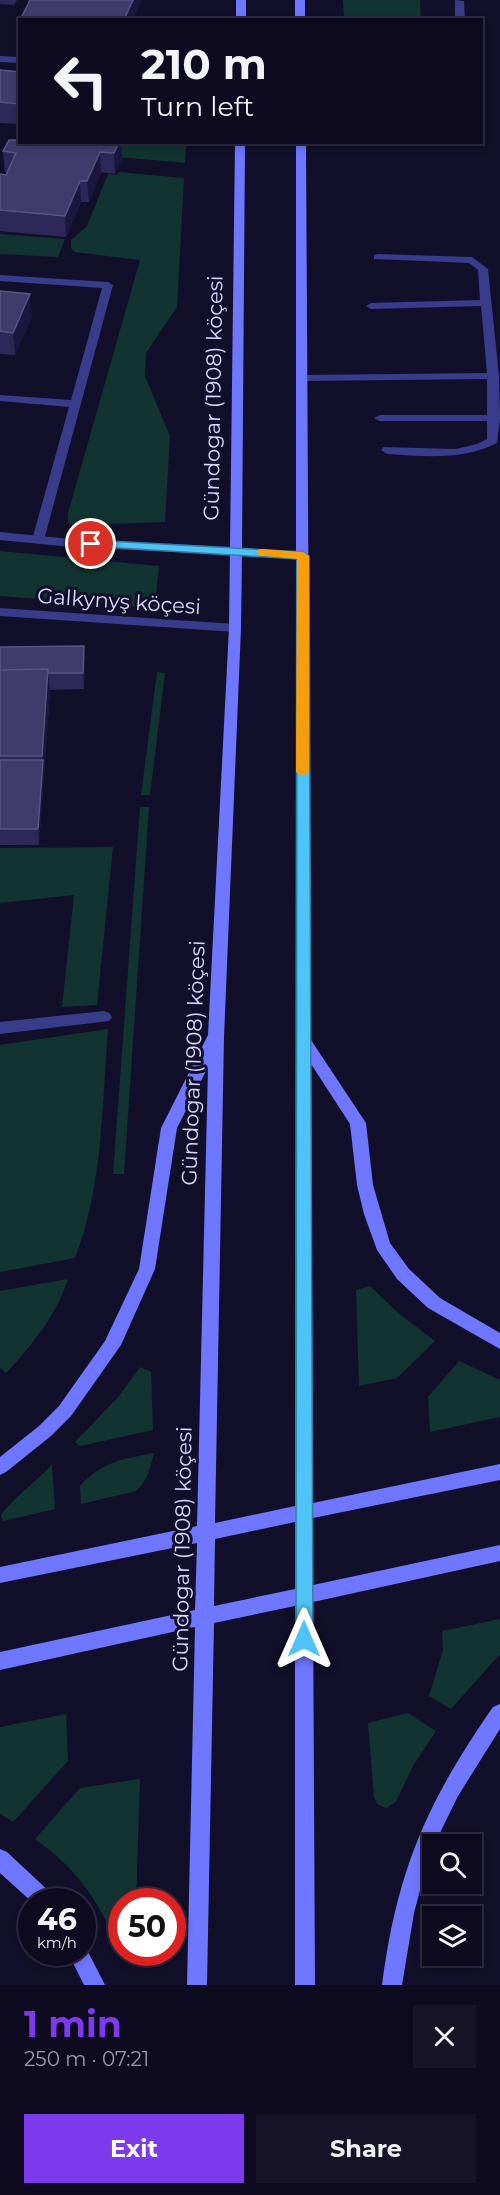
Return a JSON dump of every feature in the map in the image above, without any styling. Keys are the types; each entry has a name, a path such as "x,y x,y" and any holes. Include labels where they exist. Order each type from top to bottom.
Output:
{"main road":[{"path":"241,0 241,18"},
{"path":"300,0 300,18"},
{"name":"Gündogar (1908) köçesi","path":"197,1985 216,1037 235,628 240,144"},
{"path":"301,144 305,1985"},
{"path":"236,551 303,556"},
{"path":"0,1467 14,1458 65,1411 112,1345 147,1269 168,1128 216,1037"},
{"path":"302,1039 358,1123 365,1185 383,1245 403,1274 434,1303 500,1342"},
{"path":"0,1575 500,1472"},
{"path":"0,1661 500,1554"},
{"path":"393,1985 397,1947 414,1872 440,1809 467,1760 500,1713"},
{"path":"0,1859 31,1888"},
{"path":"85,1966 95,1985"}],"street":[{"path":"459,1 460,18"},
{"path":"0,59 18,60"},
{"path":"378,256 472,260 483,269 493,376 493,441 479,450 458,452 387,450"},
{"path":"0,278 108,285 38,540"},
{"path":"371,306 487,303"},
{"path":"302,378 493,376"},
{"path":"0,398 75,404"},
{"path":"380,418 494,418"},
{"path":"0,536 236,551"},
{"name":"Galkynyş köçesi","path":"0,612 235,628"},
{"path":"0,1029 104,1017"}],"green space":[{"path":"343,0 420,0 421,18 344,18"},
{"path":"115,144 186,144 185,163 109,156"},
{"path":"118,172 184,178 177,307 146,353 145,376 170,436 165,522 84,525 84,531 68,523 68,513 140,260 74,252 71,248 71,240 87,226 108,174 117,175"},
{"path":"0,234 65,239 58,257 0,254"},
{"path":"0,551 159,566 155,608 0,596"},
{"path":"157,672 165,673 150,795 141,795"},
{"path":"140,807 149,807 124,1174 113,1174"},
{"path":"113,847 97,1005 62,1007 74,895 0,903 0,848"},
{"path":"108,1029 96,1174 84,1231 75,1258 0,1272 0,1045"},
{"path":"68,1279 50,1318 6,1373 0,1368 0,1291"},
{"path":"370,1286 397,1312 435,1341 397,1378 359,1386 356,1290"},
{"path":"459,1361 500,1380 500,1417 430,1432 428,1397"},
{"path":"140,1367 151,1372 153,1430 80,1446 75,1442 119,1396"},
{"path":"154,1453 146,1478 136,1491 81,1504 80,1486 97,1471 123,1459"},
{"path":"52,1464 55,1509 3,1521 1,1516 4,1511"},
{"path":"500,1619 500,1654 451,1709 429,1696 443,1650 442,1631"},
{"path":"408,1713 436,1731 413,1766 396,1802 386,1808 377,1804 374,1797 368,1723"},
{"path":"66,1714 68,1761 13,1822 0,1814 0,1727"},
{"path":"140,1779 136,1888 108,1888 108,1925 96,1904 96,1888 86,1888 61,1860 35,1839 80,1788"}],"building":[{"path":"30,0 133,0 125,18 21,18"},
{"path":"0,70 18,72 18,104 0,102"},
{"path":"9,140 18,140 18,144 118,144 114,153 100,152 87,181 80,181 65,216 0,210 0,174 6,175 16,153 3,151"},
{"path":"0,291 30,294 13,333 0,331"},
{"path":"84,646 83,673 48,673 48,669 0,670 0,647"},
{"path":"48,669 42,756 0,756 0,670"},
{"path":"0,760 43,760 38,829 0,829"}],"slow traffic":[{"path":"261,553 303,556 302,772"}],"route":[{"path":"91,544 303,556 304,1639"}]}
